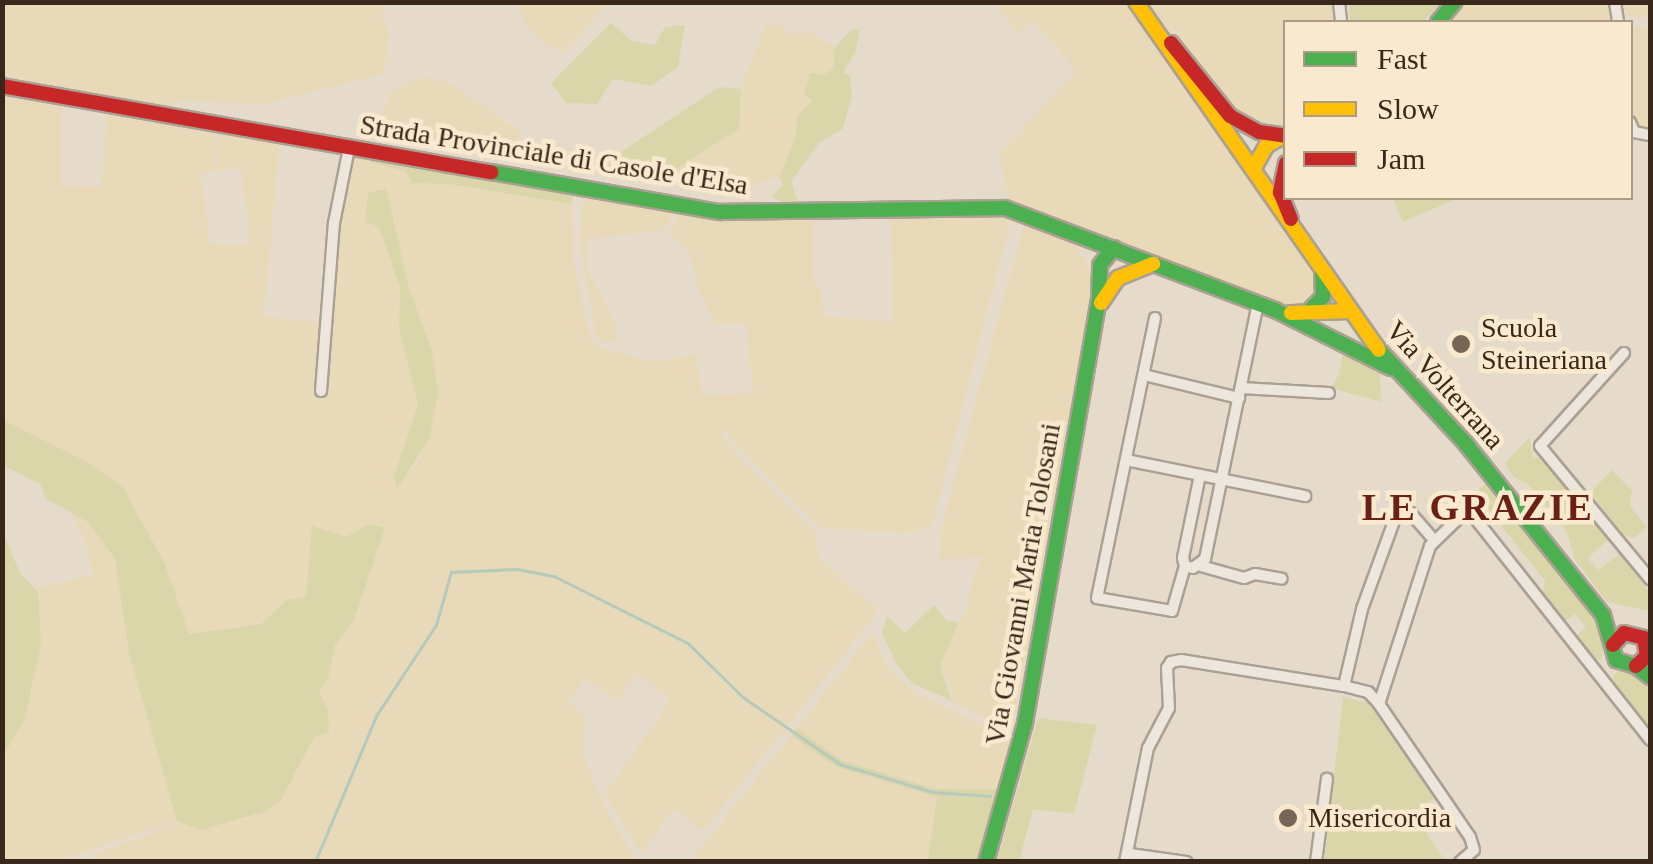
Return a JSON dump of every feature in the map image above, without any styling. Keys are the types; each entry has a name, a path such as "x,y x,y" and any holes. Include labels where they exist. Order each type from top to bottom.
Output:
{"main road":[{"path":"1136,2 1225,111 1254,130 1283,136"},
{"name":"Via Volterrana","path":"1147,17 1350,310 1396,370 1466,444 1603,615 1625,666 1645,662"},
{"name":"Strada Provinciale di Casole d'Elsa","path":"2,86 720,212 984,206 1017,212 1275,310"},
{"path":"1254,168 1267,145 1283,137"},
{"path":"1254,168 1283,161"},
{"path":"1283,200 1296,229"},
{"path":"1076,234 1099,274"},
{"name":"Via Giovanni Maria Tolosani","path":"986,862 1025,723 1097,312 1099,274 1104,257 1114,248"},
{"name":"Via Giovanni Maria Tolosani","path":"1097,312 1112,284 1114,248"},
{"path":"1306,314 1324,294 1319,262"},
{"path":"1112,284 1122,275 1154,264"},
{"path":"1275,310 1306,314 1350,310"},
{"path":"1275,310 1396,370"},
{"path":"1324,332 1342,324 1350,310"},
{"name":"Via Volterrana","path":"1618,646 1647,636 1645,662 1650,677"}],"street":[{"path":"321,391 334,222 349,148"},
{"path":"1201,566 1258,304"},
{"path":"1155,318 1097,598 1172,611 1185,566 1184,553 1200,475"},
{"path":"1624,353 1540,446 1650,579"},
{"path":"1144,375 1240,393 1329,393"},
{"path":"1126,460 1305,496"},
{"path":"1344,686 1362,609 1400,502 1434,540"},
{"path":"1380,704 1434,540 1470,512 1650,740"},
{"path":"1185,566 1201,566 1244,578 1255,574 1282,579"},
{"path":"1600,676 1618,646"},
{"path":"1186,862 1128,858 1148,748 1169,708 1168,664 1186,661 1368,692 1470,837 1474,850 1460,862"},
{"path":"1316,862 1327,779"}],"shaded area":[{"path":"1349,2 1441,3 1425,20 1350,20"},
{"path":"1462,2 1608,3 1611,20 1447,20"},
{"path":"2,3 380,3 389,36 384,74 263,104 180,100 167,110 3,79"},
{"path":"515,3 607,3 565,51 545,45 523,20"},
{"path":"994,3 1126,3 1306,253 1318,287 1305,305 1290,308 1009,201 999,154 1077,71 1032,20 1018,34"},
{"path":"1145,3 1334,3 1335,20 1283,20 1283,130 1256,126 1226,106"},
{"path":"1619,3 1650,3 1650,17 1621,16"},
{"path":"775,22 794,35 807,30 835,48 833,68 825,76 810,73 813,100 797,116 796,137 779,177 750,185 666,175 739,129 741,89 765,26"},
{"path":"611,23 632,41 655,45 665,27 685,25 678,67 651,86 613,79 597,104 566,103 551,83"},
{"path":"1633,28 1650,28 1650,127 1638,127 1634,115"},
{"path":"860,29 855,53 843,72 850,76 852,96 843,129 820,142 791,181 798,203 785,204 772,196 783,185 779,177 796,137 797,116 812,101 804,94 810,73 825,75 833,68 835,48 850,30"},
{"path":"426,77 449,82 520,132 512,153 418,136 416,120 405,120 379,140 371,136 391,94 413,79"},
{"path":"2,86 62,99 61,186 101,187 108,107 215,126 216,171 201,174 210,244 250,244 241,167 218,171 217,127 280,135 264,316 327,323 338,219 352,155 370,156 369,162 405,171 412,183 448,184 571,204 574,262 590,337 598,347 655,362 696,354 703,396 753,393 746,324 716,324 699,293 690,253 668,233 681,214 730,220 812,217 814,283 821,290 823,316 893,322 891,219 964,213 1011,218 932,525 906,533 821,528 739,449 723,427 721,433 735,453 816,533 818,556 878,612 703,831 674,809 641,854 605,793 671,701 638,673 616,700 586,678 568,701 586,716 583,753 599,795 636,861 96,861 94,854 181,822 202,830 328,679 335,645 354,620 385,529 346,537 319,531 306,598 287,600 261,624 189,635 165,564 123,487 85,461 3,420","holes":["379,227 403,257 410,291 432,351 421,457 397,488 394,476 418,405 399,328 400,287"]},
{"path":"719,87 741,89 739,129 666,175 606,174 613,157"},
{"path":"370,156 574,192 571,204 448,184 412,183 405,171 369,162"},
{"path":"386,189 410,291 432,351 438,393 429,439 397,489 394,476 418,405 399,328 400,287 379,227 365,222 368,193"},
{"path":"583,195 675,211 661,231 588,239 588,272 615,321 617,341 604,343 596,336 580,240"},
{"path":"1394,200 1452,200 1452,201 1403,222"},
{"path":"1025,221 1073,242 1089,267 1091,291 1012,732 952,701 950,683 940,665 951,632 966,613 974,572 984,557 939,560 943,522"},
{"path":"1343,352 1380,370 1381,402 1331,388 1339,374"},
{"path":"3,420 85,461 123,487 165,564 189,634 261,624 287,600 306,597 312,526 346,537 369,524 385,528 354,620 335,645 328,679 319,691 328,711 329,732 314,737 281,800 263,812 201,830 177,821 129,653 115,559 88,522 45,498 40,484 3,465"},
{"path":"1529,437 1533,457 1545,459 1615,542 1608,540 1588,558 1598,570 1622,552 1650,594 1650,611 1607,602 1575,560 1567,532 1530,486 1513,476 1505,463"},
{"path":"1612,470 1632,491 1630,506 1647,527 1634,538 1624,535 1590,493"},
{"path":"1487,482 1604,626 1602,659 1596,660 1577,636 1586,627 1575,614 1565,621 1543,593 1545,581 1480,499 1477,491"},
{"path":"71,513 88,522 115,559 129,653 177,821 56,861 3,861 2,755 41,645 35,589 93,574 83,536"},
{"path":"6,540 20,573 38,592 41,645 24,721 3,756 2,543"},
{"path":"934,605 947,621 959,622 940,665 952,701 912,683 897,665 882,633 887,616 905,633"},
{"path":"873,633 885,663 896,676 921,696 973,720 1009,745 997,789 935,789 841,760 797,728"},
{"path":"1618,671 1638,674 1650,685 1650,729 1614,684 1613,676"},
{"path":"1343,697 1368,703 1436,798 1413,814 1444,859 1324,862"},
{"path":"1038,718 1097,725 1074,814 1033,809 1019,861 997,861"},
{"path":"797,728 841,760 935,789 997,789 978,861 928,861 937,797 837,767 791,736"},
{"path":"791,736 837,767 937,797 928,861 690,862"}],"waterway":[{"path":"315,862 376,716 436,625 451,572 517,569 554,576 688,643 743,697 840,764 933,792 990,796"}],"traffic: fast":[{"path":"1440,20 1455,2"},
{"path":"492,172 720,212 1005,208 1275,310 1391,368"},
{"path":"986,862 1025,723 1099,298 1100,265 1114,248"},
{"path":"1306,314 1323,297 1322,272"},
{"path":"1379,350 1466,444 1603,615 1616,660 1636,666 1650,677"}],"traffic: slow":[{"path":"1136,2 1379,350"},
{"path":"1254,168 1267,145 1282,137"},
{"path":"1101,303 1118,278 1153,264"},
{"path":"1291,313 1350,311"}],"traffic: jam":[{"path":"1171,43 1230,116 1259,132 1283,136"},
{"path":"2,86 492,172"},
{"path":"1283,178 1283,199"},
{"path":"1283,200 1291,219"},
{"path":"1613,645 1624,633 1644,638 1647,656 1636,666"}],"place":[{"name":"Scuola Steineriana","path":"1461,344"},
{"name":"Misericordia","path":"1288,818"}],"district":[{"name":"LE GRAZIE","path":"1478,508"}]}
